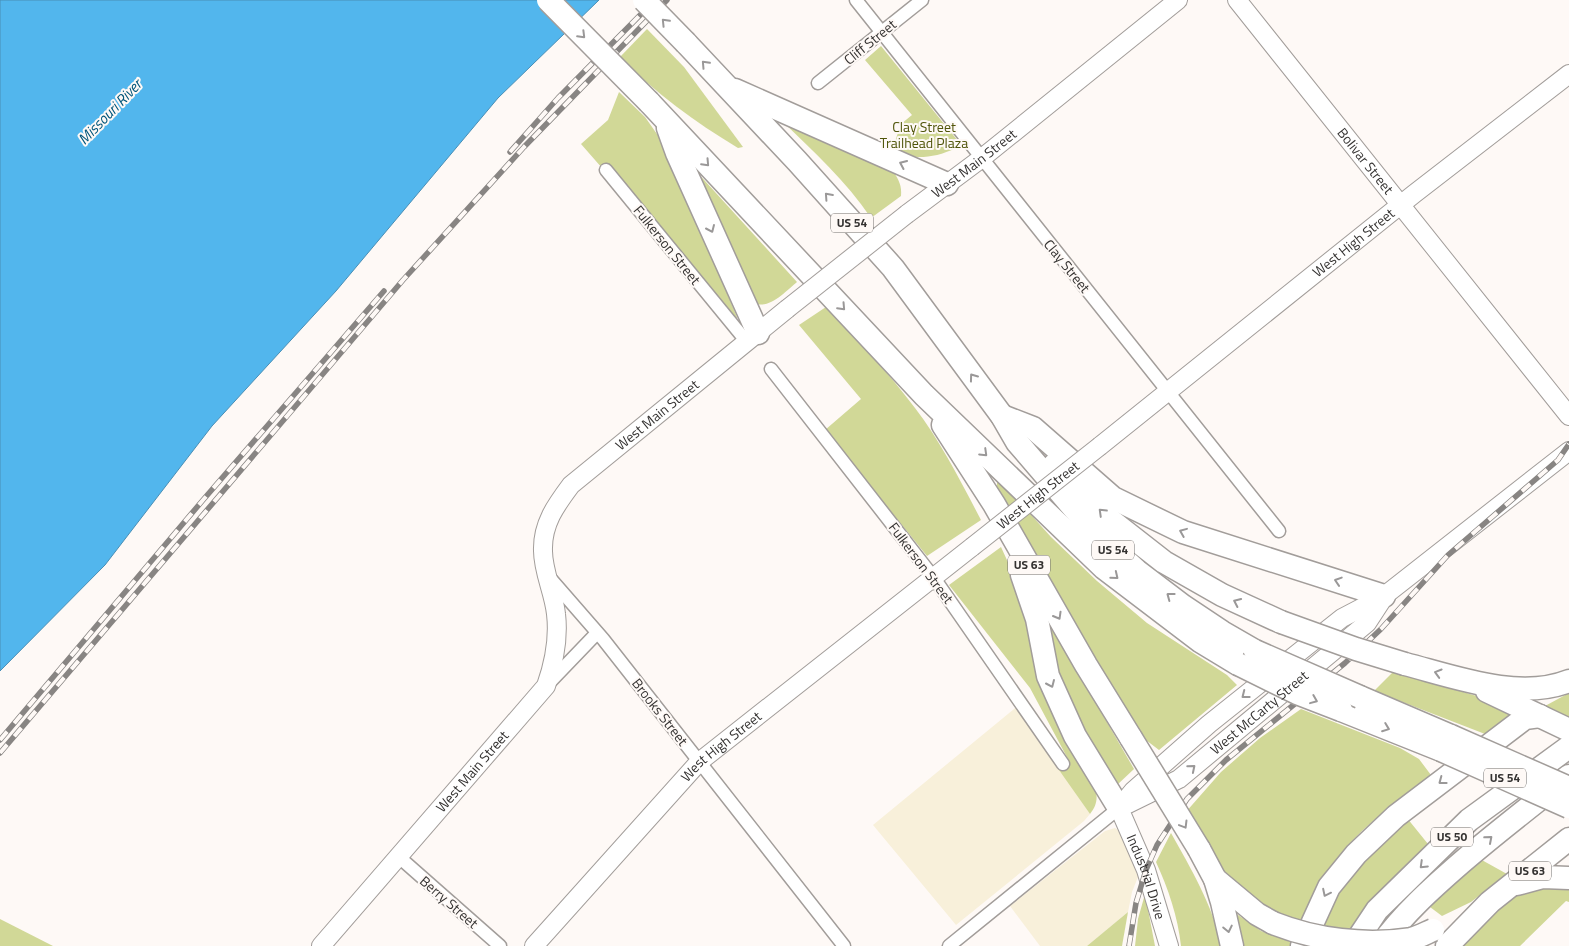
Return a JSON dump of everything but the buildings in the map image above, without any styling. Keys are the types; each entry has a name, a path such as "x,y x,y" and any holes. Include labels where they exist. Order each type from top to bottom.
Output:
{"highway":[{"name":"US 54","path":"548,0 649,102 924,395 1104,568 1200,641 1246,658 1314,678 1360,697 1569,807"},
{"name":"US 54","path":"644,0 797,161 893,268 1002,416 1017,442 1095,533 1137,571 1183,606 1222,632 1246,658 1297,693 1341,710 1446,743 1569,788"},
{"path":"726,86 947,184"},
{"path":"665,120 753,338"},
{"name":"US 63","path":"924,395 994,504 1086,665 1215,879 1257,914 1272,923 1321,939 1371,944 1440,938 1490,902 1569,839"},
{"path":"1002,416 1033,428 1113,498 1183,532 1384,596"},
{"path":"1002,416 1109,519 1164,562 1222,595 1281,622 1405,664 1471,682 1527,690 1569,681"},
{"path":"994,504 1032,601 1048,676 1075,736 1119,808"},
{"path":"1471,682 1553,722"},
{"path":"1302,946 1329,886 1356,854 1396,816 1525,718 1553,722"},
{"name":"US 50","path":"1353,946 1378,910 1469,820 1569,747"},
{"name":"US 50","path":"1380,946 1392,928 1426,893 1506,824 1569,776"},
{"path":"1511,885 1543,877 1569,878"},
{"path":"1215,879 1232,946"}],"main road":[{"name":"West Main Street","path":"321,946 546,686 554,662 557,616 543,550 546,528 553,508 571,485 787,309 907,214 982,158 1178,0"},
{"name":"Bolivar Street","path":"1237,0 1569,416"},
{"name":"West High Street","path":"534,946 699,762 934,578 1400,205 1569,74"},
{"name":"West McCarty Street","path":"1119,808 1133,792 1217,717 1342,618 1384,596 1569,450"},
{"name":"Industrial Drive","path":"1119,808 1146,870 1169,946"}],"street":[{"name":"Clay Street","path":"856,0 1279,531"},
{"name":"Cliff Street","path":"818,83 922,0"},
{"name":"Fulkerson Street","path":"606,170 753,338"},
{"name":"Fulkerson Street","path":"771,369 934,578 1063,764"},
{"name":"Brooks Street","path":"547,575 597,632 844,946"},
{"path":"546,686 597,632"},
{"name":"West McCarty Street","path":"949,946 1119,808"},
{"name":"Berry Street","path":"399,857 500,946"}],"shaded area":[{"path":"1020,704 1040,731 1060,770 1090,814 1084,821 956,925 873,825"},
{"path":"1115,828 1123,833 1138,877 1132,892 1128,912 1087,946 1040,946 1010,906 1105,831"}],"green space":[{"path":"647,29 684,67 743,147 738,148 706,128 661,95 620,57"},
{"name":"Clay Street Trailhead Plaza","path":"881,46 958,141 956,148 948,152 924,157 891,153 901,124 912,115 865,60"},
{"path":"619,92 645,117 664,144 737,317 736,321 581,144 608,120"},
{"path":"782,121 893,171 900,183 901,196 871,218 840,179"},
{"path":"685,159 797,282 779,298 762,305 757,304"},
{"path":"826,307 883,369 924,421 950,463 981,520 927,556 825,430 861,399 799,325"},
{"path":"997,482 1007,488 1051,537 1097,581 1147,623 1227,675 1237,685 1159,750 1134,731 1120,700 997,491"},
{"path":"1001,547 1017,582 1095,787 1096,801 1090,814 1059,770 1069,761 1030,688 949,585"},
{"path":"1042,615 1059,639 1134,769 1117,785 1112,784 1061,686"},
{"path":"1394,671 1493,701 1515,714 1485,734 1374,691"},
{"path":"1569,693 1569,718 1545,706"},
{"path":"1301,709 1400,748 1419,759 1431,775 1378,816 1352,841 1326,875 1299,924 1276,916 1220,870 1185,813 1221,772 1260,738"},
{"path":"1407,818 1428,844 1381,893 1339,946 1308,946 1346,874"},
{"path":"1171,833 1207,902 1221,946 1181,946 1178,924 1172,903 1156,862"},
{"path":"1480,859 1507,874 1471,902 1442,916 1426,904"},
{"path":"1569,886 1569,902 1566,901 1520,946 1462,946 1511,898 1530,887"},
{"path":"1145,894 1155,946 1135,946 1138,919"},
{"path":"1231,910 1261,931 1292,942 1291,946 1240,946"},
{"path":"1128,912 1122,946 1087,946"},
{"path":"0,919 53,946 0,946"}],"water":[{"name":"Missouri River","path":"0,0 599,0 498,98 336,291 212,426 105,565 0,671"}],"railway":[{"path":"510,152 558,98 655,0"},
{"path":"0,753 403,280 524,147 667,0"},
{"path":"0,740 203,500 384,291"},
{"path":"1129,946 1136,903 1146,870 1157,845 1187,799 1226,760 1345,663 1381,629 1448,555 1558,460 1569,444"}]}
